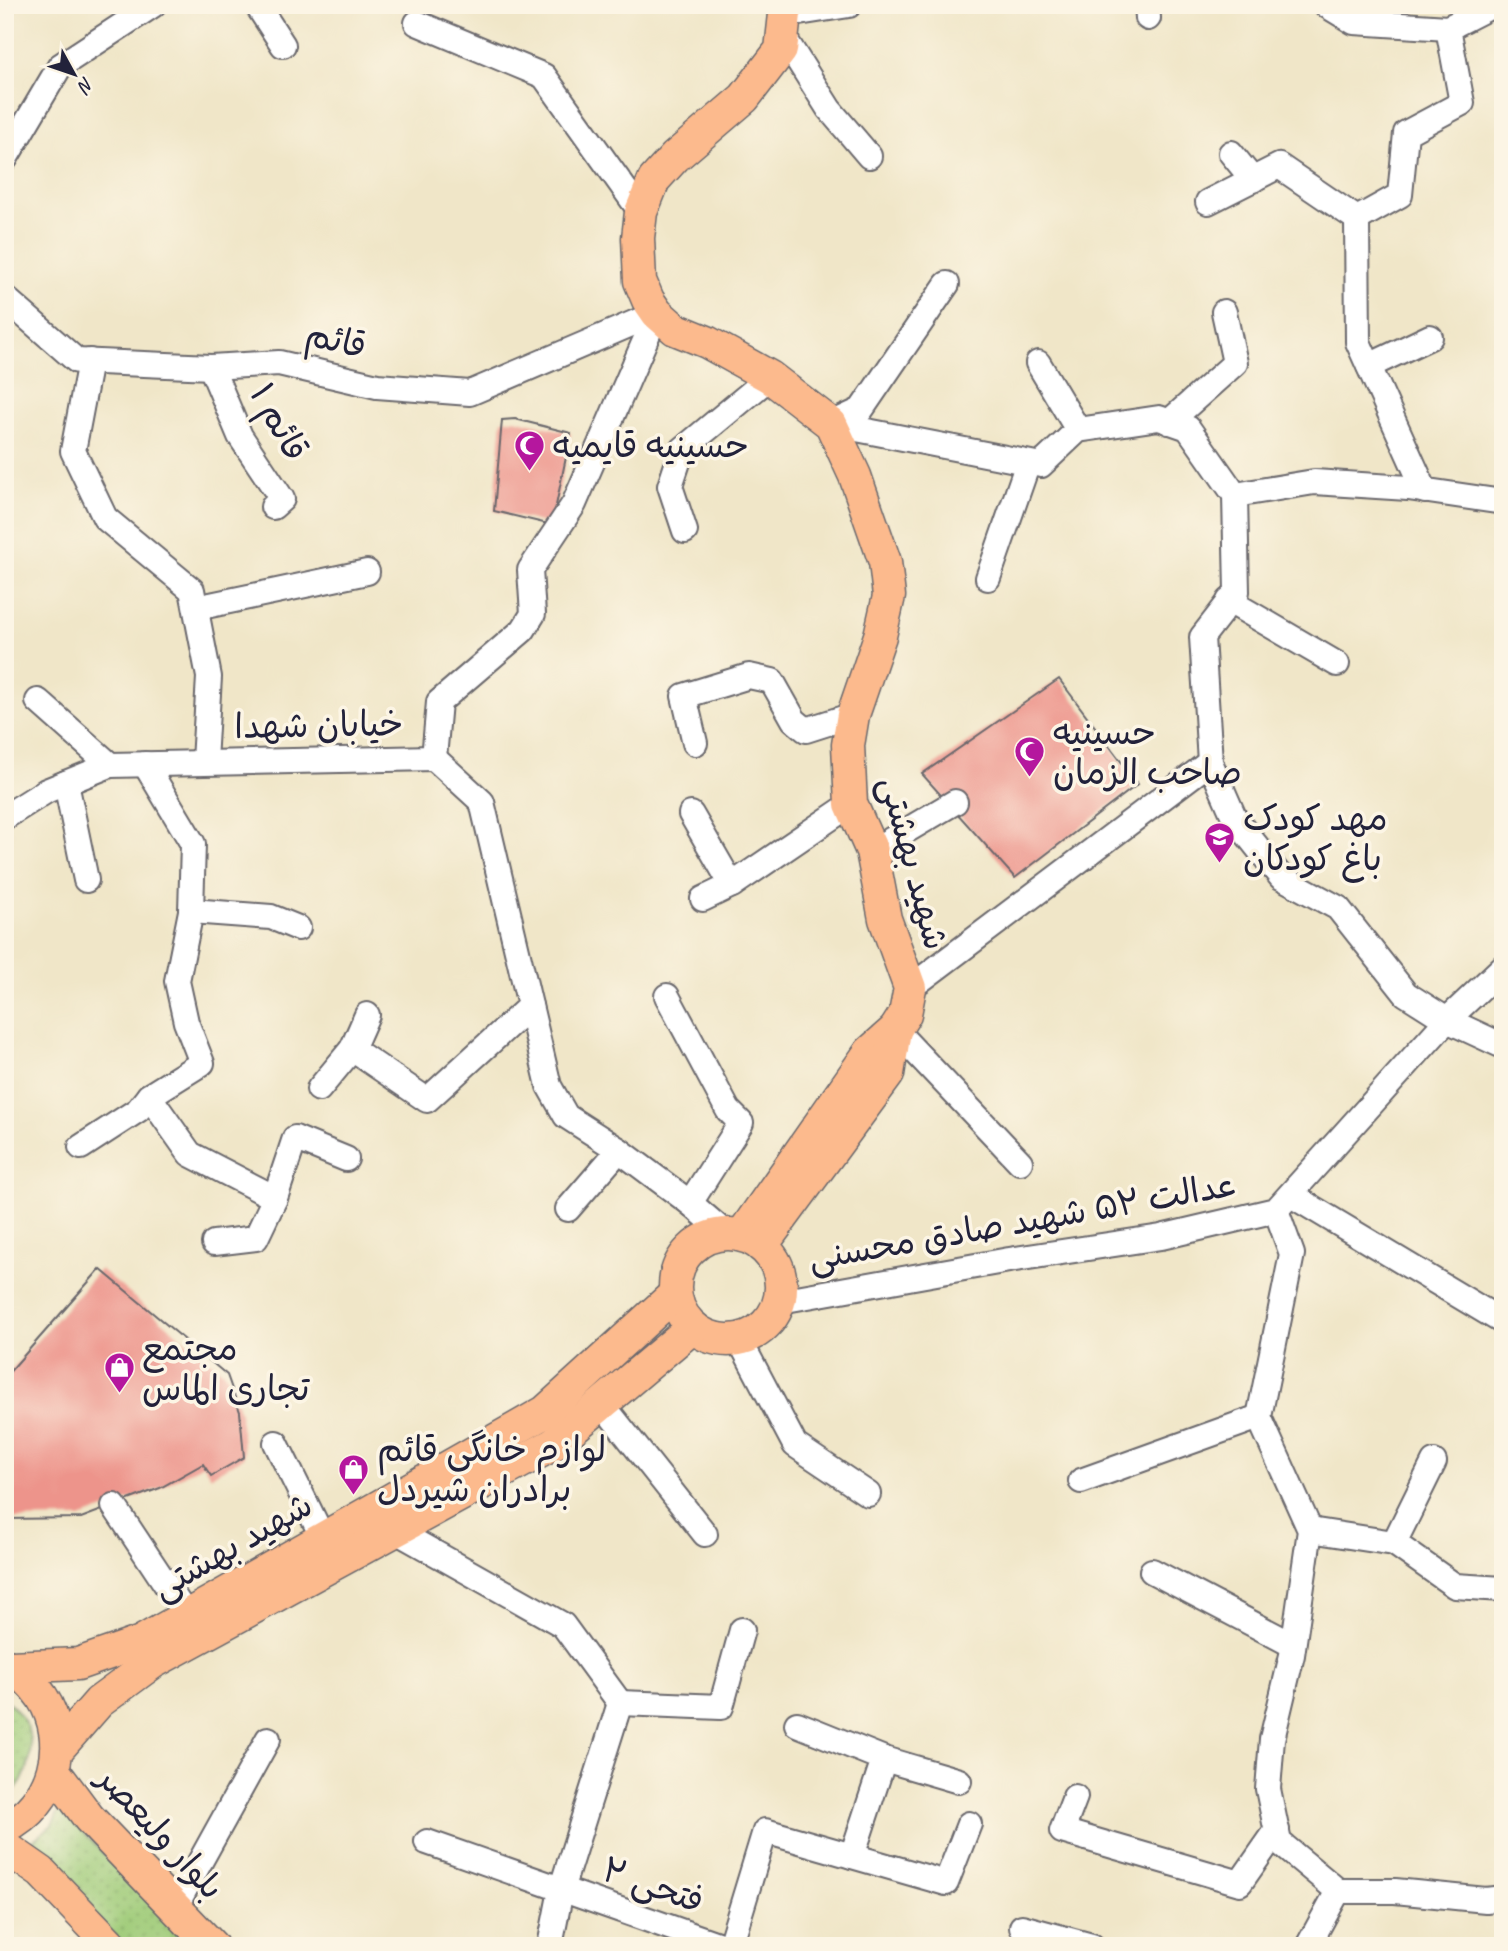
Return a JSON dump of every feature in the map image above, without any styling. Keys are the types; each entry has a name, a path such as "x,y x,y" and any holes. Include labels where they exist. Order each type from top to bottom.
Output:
{"main road":[{"name":"شهید بهشتی","path":"743,1238 888,1074 895,1030 905,1014 910,988 885,919 872,851 851,804 848,745 853,715 880,636 889,596 885,562 865,502 831,424 770,377 707,342 675,329 657,313 640,281 638,238 641,212 654,180 675,156 744,98 781,50 785,19"},
{"path":"708,1237 743,1238 775,1261 782,1280 780,1301 765,1326 752,1334 738,1339 722,1340 706,1336 693,1327 681,1312 675,1294 676,1277 682,1260 708,1237"},
{"name":"شهید بهشتی","path":"8,1666 78,1664 141,1642 545,1412 675,1294"},
{"name":"شهید بهشتی","path":"5,1828 27,1814 43,1794 55,1761 99,1702 152,1663 554,1444 693,1327"},
{"path":"8,1666 33,1685 49,1709 56,1729 55,1761"},
{"name":"بلوار ولیعصر","path":"55,1761 89,1818 212,1946"},
{"path":"5,1847 41,1872 111,1946"}],"street":[{"path":"5,159 60,66 153,5"},
{"path":"257,5 283,45"},
{"path":"849,5 785,19 829,109 869,156"},
{"path":"1326,5 1354,22 1448,28 1493,5"},
{"path":"417,23 544,76 641,212"},
{"path":"1357,219 1400,195 1406,133 1462,103 1448,28"},
{"path":"1231,153 1253,180"},
{"path":"1208,202 1279,166 1357,219"},
{"path":"1357,219 1358,341 1425,491"},
{"path":"831,424 861,410 947,284"},
{"name":"قائم","path":"5,298 77,361 211,367 279,363 377,386 470,393 657,313"},
{"path":"1169,422 1235,363 1224,312"},
{"path":"657,313 574,504 530,570 533,614 523,630 439,702 434,758 482,802 549,1086 566,1116 743,1238"},
{"path":"1369,366 1430,337"},
{"path":"90,361 73,451 105,518 192,590 209,677 204,761"},
{"path":"1038,363 1079,430"},
{"name":"قائم ۱","path":"211,367 240,436 282,499 273,507"},
{"path":"685,531 670,486 682,450 770,377"},
{"path":"831,424 1041,465 1079,430 1158,418 1188,428 1235,495 1237,592 1202,637 1210,762 1235,819 1281,877 1338,908 1406,994 1447,1020 1503,1046"},
{"path":"988,578 1028,463"},
{"path":"1235,495 1314,482 1408,488 1503,502"},
{"path":"196,608 368,572"},
{"path":"1229,601 1337,664"},
{"path":"695,743 684,696 749,676 772,681 794,720 806,730 853,715"},
{"path":"5,817 46,791 110,765 38,701"},
{"name":"خیابان شهدا","path":"110,765 434,758"},
{"path":"910,988 1210,762"},
{"path":"81,1147 138,1110 149,1096 202,1063 186,1022 177,981 191,911 193,844 145,764"},
{"path":"66,783 86,880"},
{"path":"872,851 955,802"},
{"path":"703,900 732,885 851,804"},
{"path":"691,814 732,885"},
{"path":"191,911 271,917 298,928"},
{"name":"عدالت ۵۲ شهید صادق محسنی","path":"780,1301 1009,1260 1161,1237 1284,1202 1447,1020 1503,967"},
{"path":"667,996 728,1111 741,1123 690,1203"},
{"path":"352,1049 427,1100 530,1006"},
{"path":"319,1089 352,1049 368,1015"},
{"path":"895,1030 1020,1162"},
{"path":"149,1096 190,1154 275,1198"},
{"path":"214,1242 256,1238 275,1198 295,1138 346,1159"},
{"path":"568,1209 619,1150"},
{"path":"1284,1202 1503,1322"},
{"path":"1284,1202 1292,1254 1259,1417 1310,1530 1293,1645 1272,1739 1268,1789 1279,1842 1338,1891 1395,1891 1486,1900 1503,1898"},
{"path":"738,1339 795,1445 869,1494"},
{"path":"602,1404 705,1534"},
{"path":"1081,1481 1259,1417"},
{"path":"276,1443 323,1538"},
{"path":"1395,1543 1434,1462"},
{"path":"114,1506 187,1616"},
{"path":"394,1530 563,1625 620,1703"},
{"path":"1310,1530 1395,1543 1455,1586 1503,1590"},
{"path":"1152,1571 1293,1645"},
{"path":"620,1703 721,1707 742,1630"},
{"path":"550,1946 561,1889 620,1703"},
{"path":"797,1724 884,1759 958,1781"},
{"path":"176,1908 268,1740"},
{"path":"852,1856 884,1759"},
{"path":"1075,1797 1062,1831 1240,1883 1277,1830"},
{"path":"730,1946 765,1832 946,1883 969,1824"},
{"name":"فتحی ۲","path":"427,1842 723,1946"},
{"path":"1308,1946 1338,1891"},
{"path":"1022,1927 1092,1946"}],"green space":[{"path":"5,1699 16,1709 28,1730 30,1758 19,1785 5,1798"},
{"path":"60,1809 194,1946 124,1946 26,1846 52,1825"}],"building":[{"name":"حسینیه قایمیه","path":"515,419 571,433 552,525 494,511 502,420"},
{"name":"حسینیه صاحب الزمان","path":"1059,679 1138,784 1015,878 922,774"},
{"name":"مجتمع تجاری الماس","path":"100,1269 227,1375 240,1412 244,1457 211,1476 203,1464 160,1488 81,1518 5,1519 5,1377"}],"place":[{"name":"حسینیه قایمیه","path":"530,472"},
{"name":"حسینیه صاحب الزمان","path":"1030,779"},
{"name":"مهد کودک باغ کودکان","path":"1220,865"},
{"name":"مجتمع تجاری الماس","path":"119,1395"},
{"name":"لوازم خانگی قائم برادران شیردل","path":"354,1496"}]}
